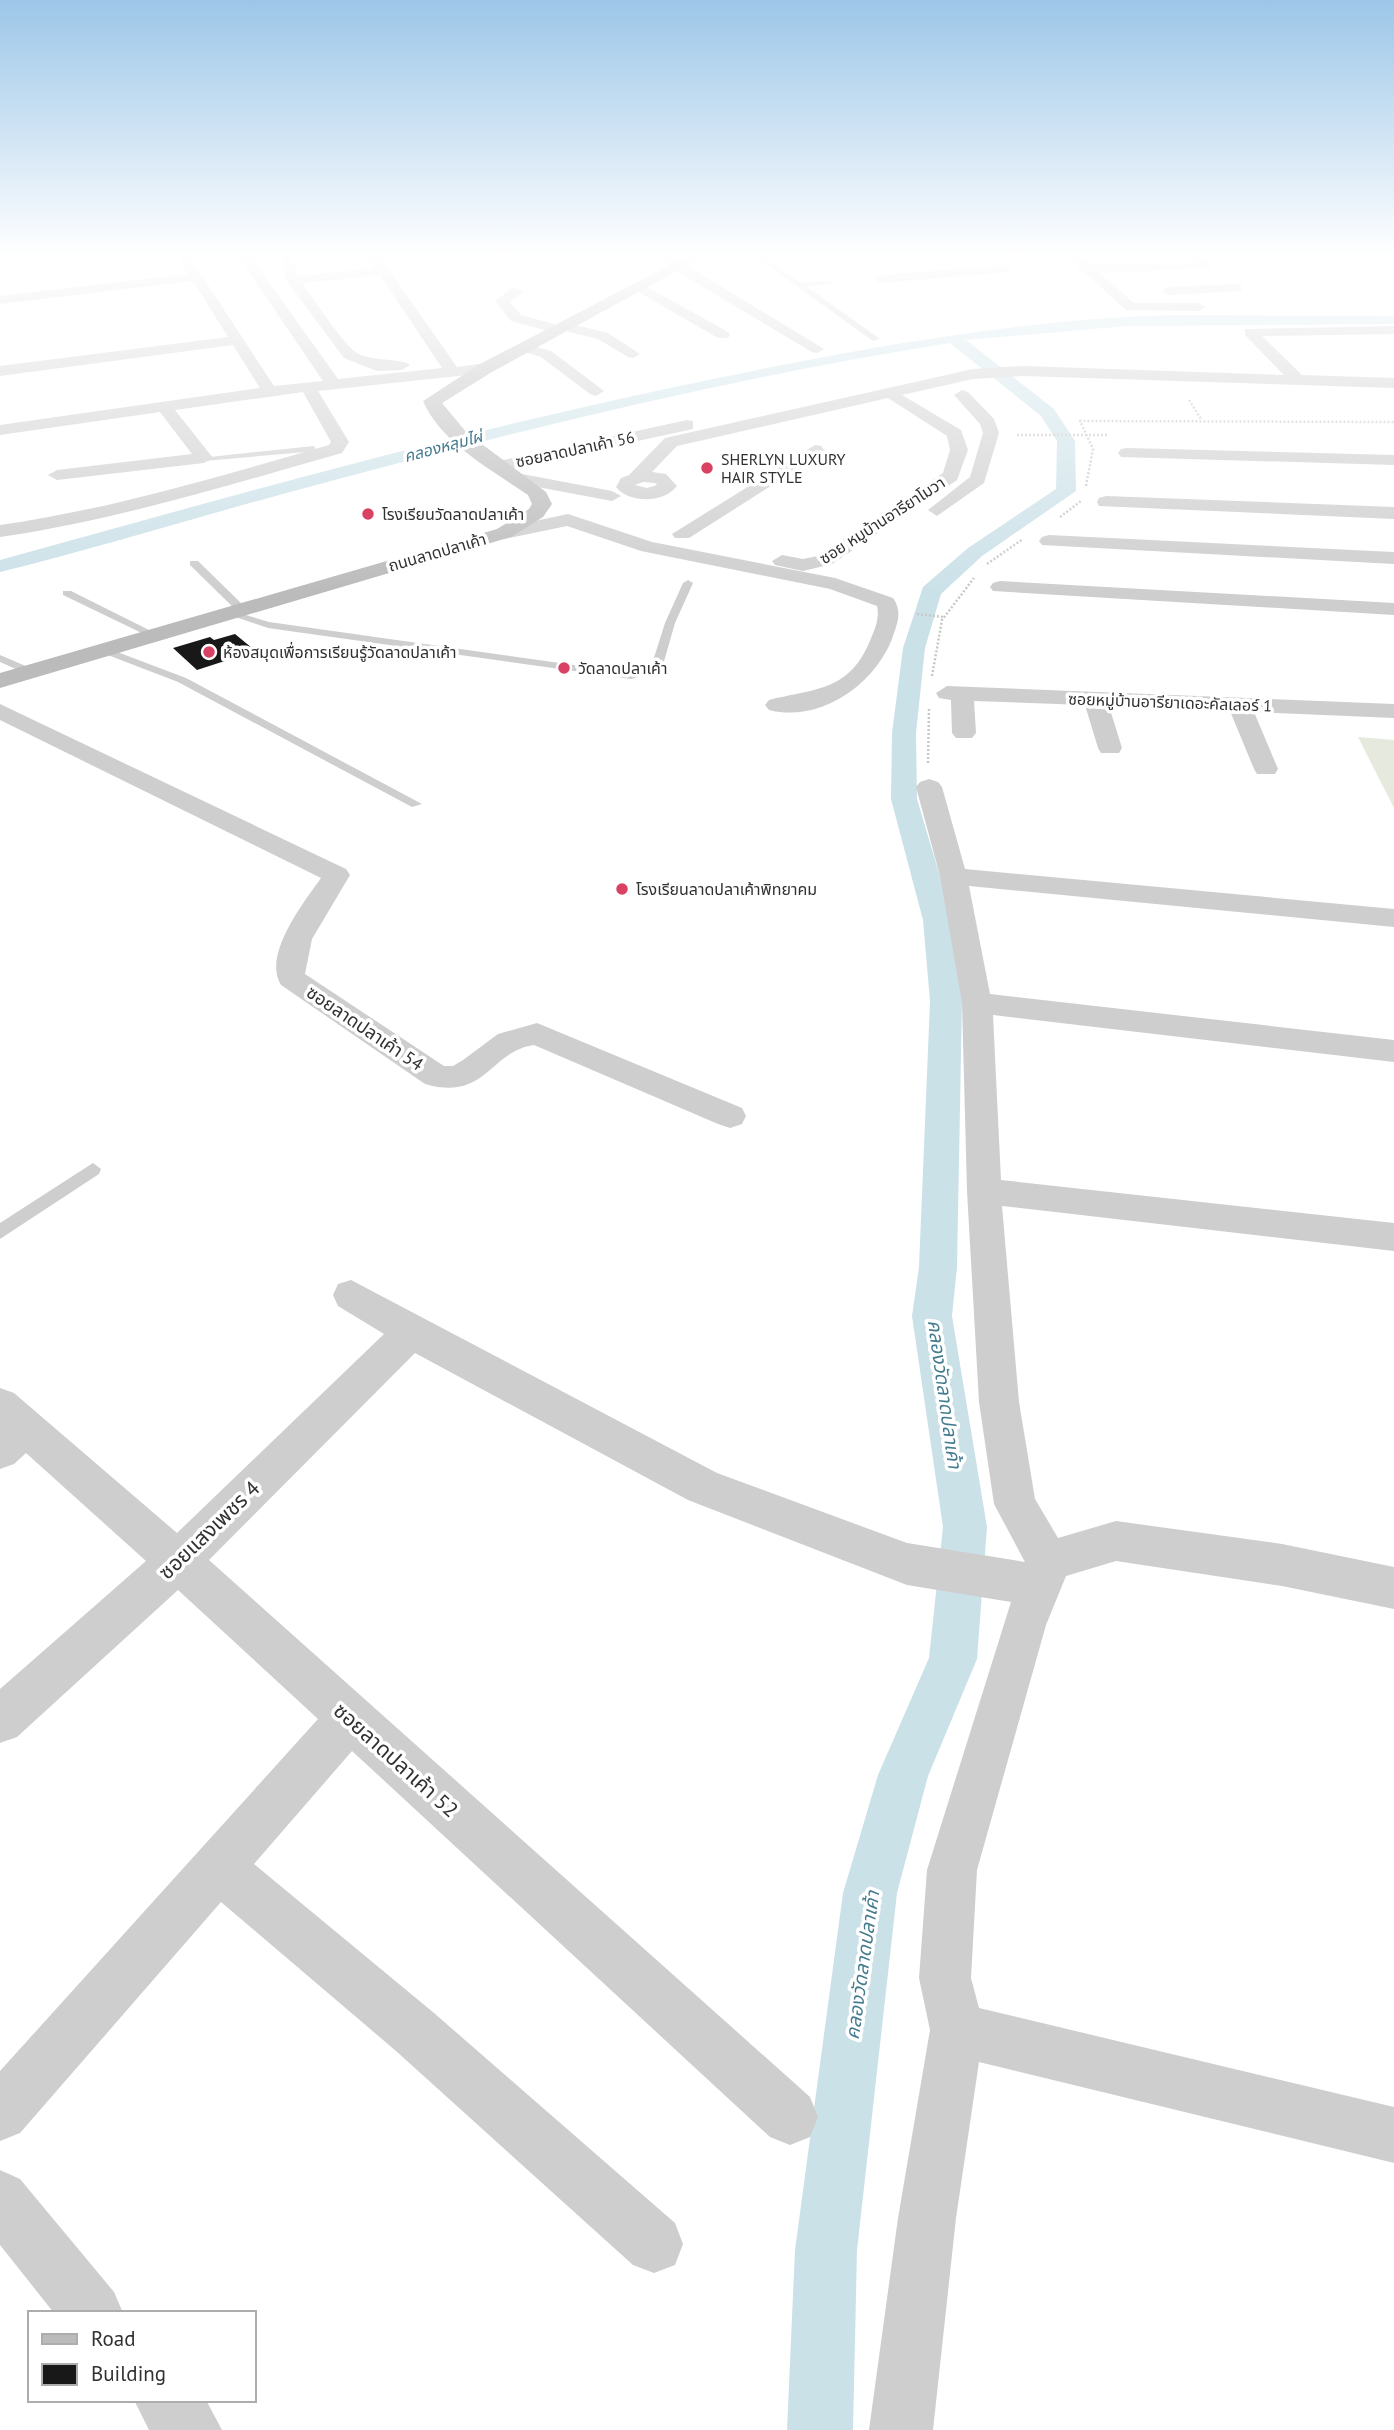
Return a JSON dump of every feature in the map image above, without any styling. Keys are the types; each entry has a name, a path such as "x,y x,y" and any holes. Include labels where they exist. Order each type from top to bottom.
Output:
{"main road":[{"path":"489,366 432,401 437,414 464,439 516,478"},
{"name":"ถนนลาดปลาเค้า","path":"0,681 504,533 542,504 516,478"}],"street":[{"path":"0,371 36,366"},
{"path":"254,366 270,391"},
{"path":"321,366 334,385"},
{"path":"0,430 270,391 334,385 446,366"},
{"path":"456,366 486,368"},
{"path":"563,366 596,391"},
{"path":"1283,366 1299,381"},
{"name":"ซอยลาดปลาเค้า 56","path":"516,478 938,371"},
{"path":"646,486 671,442 977,377 1079,373 1394,383"},
{"path":"504,533 646,486 685,450 711,440 977,377"},
{"path":"0,531 56,523 137,505 336,449 340,442 309,388"},
{"path":"918,524 978,479 991,433 988,423 962,395"},
{"name":"ซอย หมูบ้านอารียาโมวา","path":"744,551 803,565 825,560 951,476 959,450 955,433 896,398"},
{"path":"164,406 204,458"},
{"path":"646,486 652,501 696,507 815,450"},
{"path":"1127,453 1392,463"},
{"path":"57,475 204,458"},
{"path":"516,478 612,496"},
{"path":"516,478 550,494 567,513 648,547 843,578 886,602 890,614 877,653 861,672 833,695 807,704 778,705"},
{"path":"1106,502 1394,513"},
{"path":"1182,503 1217,601"},
{"path":"682,534 696,507"},
{"path":"1040,537 1197,549 1394,558"},
{"path":"1346,556 1360,582 1383,608"},
{"path":"999,587 1383,608"},
{"path":"942,693 964,733"},
{"name":"ซอยหมู่บ้านอารียาเดอะคัลเลอร์ 1","path":"942,693 1394,711"},
{"path":"1095,699 1110,748"},
{"path":"1239,705 1266,769"},
{"name":"ซอยลาดปลาเค้า 54","path":"0,711 336,875 292,953 288,968 291,978 436,1076 457,1077 514,1036 537,1034 730,1116"},
{"path":"901,2430 927,2218 957,2030 944,1978 952,1870 1036,1576 1015,1504 999,1402 984,1191 977,1003 954,876 929,788"},
{"path":"954,876 1394,919"},
{"path":"977,1003 1394,1051"},
{"path":"984,1191 1394,1237"},
{"path":"351,1295 411,1332 703,1487 907,1564 1036,1576 1116,1541 1282,1565 1394,1588"},
{"name":"ซอยแสงเพชร 4","path":"0,1720 178,1561 411,1332"},
{"name":"ซอยลาดปลาเค้า 52","path":"9,1428 178,1561 790,2117"},
{"path":"0,2113 350,1718"},
{"path":"218,1867 415,2032 654,2244"},
{"path":"957,2030 1394,2135"},
{"path":"0,2199 91,2311"},
{"path":"167,2402 190,2430"}],"lane":[{"path":"204,458 314,449"},
{"path":"194,563 235,611 268,625 631,676 650,672 657,665 670,623 688,583"},
{"path":"67,593 154,635"},
{"path":"104,650 182,680 416,804"},
{"path":"0,658 31,672"},
{"path":"0,1232 93,1169"}],"path":[{"path":"1186,394 1201,420"},
{"path":"1086,491 1093,449 1080,421 1394,422"},
{"path":"991,433 1074,435"},
{"path":"1054,520 1082,500"},
{"path":"987,565 1000,552 1040,537"},
{"path":"929,788 942,693 934,653 943,617 977,574"}],"shaded area":[{"path":"1358,737 1394,740 1394,808"}],"building":[{"name":"ห้องสมุดเพื่อการเรียนรู้วัดลาดปลาเค้า","path":"235,634 252,648 231,655 234,658 197,670 173,648 210,637 214,640"}],"waterway":[{"name":"คลองหลุมไผ่","path":"0,566 470,439 799,366"},
{"name":"คลองวัดลาดปลาเค้า","path":"820,2430 826,2250 870,1893 903,1775 953,1659 965,1527 932,1316 938,1267 946,1001 938,920 904,799 904,733 914,648 931,592 975,552 1066,491 1066,441 1048,413 989,366"}],"place":[{"name":"SHERLYN LUXURY HAIR STYLE","path":"707,468"},
{"name":"โรงเรียนวัดลาดปลาเค้า","path":"368,514"},
{"name":"ห้องสมุดเพื่อการเรียนรู้วัดลาดปลาเค้า","path":"209,652"},
{"name":"วัดลาดปลาเค้า","path":"564,668"},
{"name":"โรงเรียนลาดปลาเค้าพิทยาคม","path":"622,889"}]}
